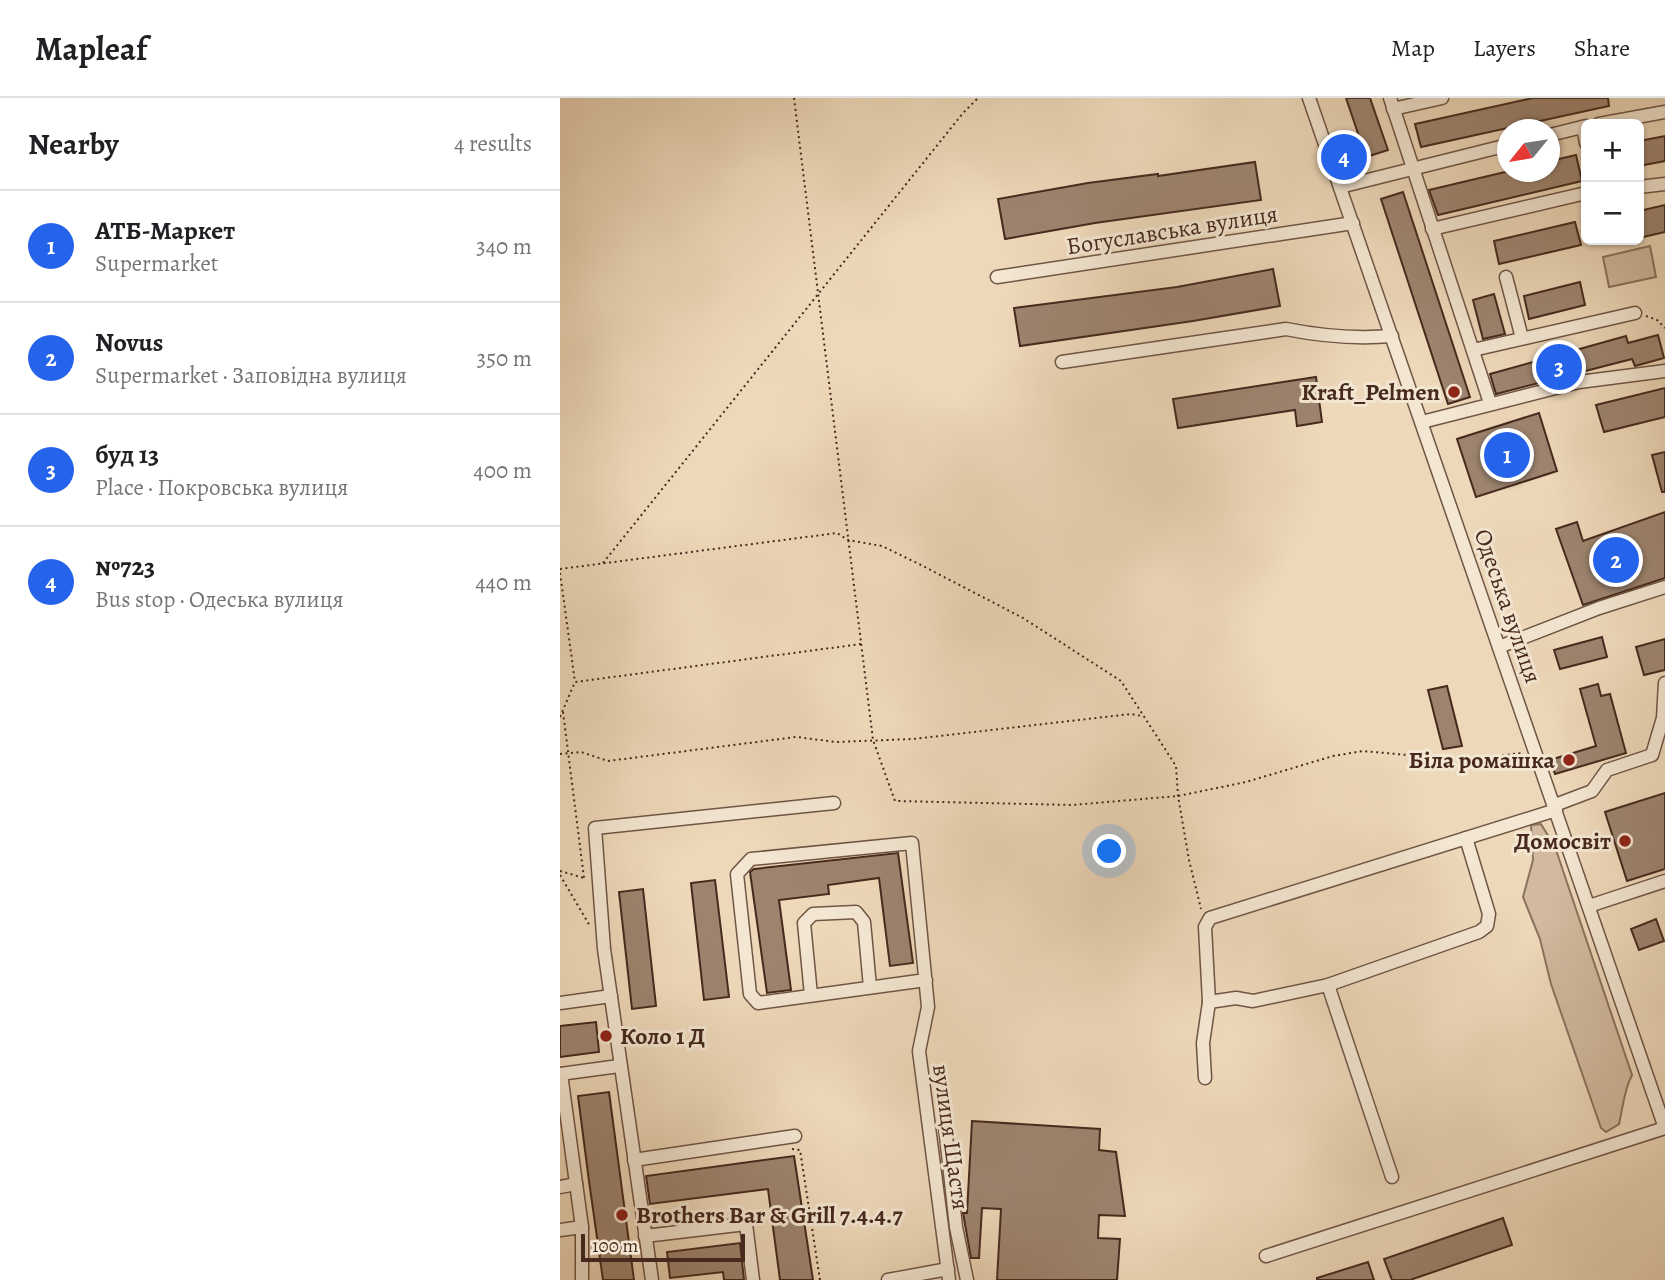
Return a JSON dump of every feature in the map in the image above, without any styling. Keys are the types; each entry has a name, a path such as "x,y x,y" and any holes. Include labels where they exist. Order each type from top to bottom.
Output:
{"street":[{"name":"Одеська вулиця","path":"1309,98 1665,1128"},
{"path":"1442,98 1391,103 1490,404"},
{"path":"1627,119 1665,112"},
{"path":"1560,132 1581,128"},
{"path":"1340,187 1497,148"},
{"path":"1644,186 1665,184"},
{"path":"1432,229 1581,194"},
{"name":"Богуславська вулиця","path":"997,277 1353,223"},
{"path":"1506,277 1522,338"},
{"path":"1473,350 1635,313"},
{"path":"1062,362 1286,329 1319,335 1369,338 1392,336"},
{"path":"1422,422 1579,382 1665,371"},
{"path":"1499,647 1599,608 1665,587"},
{"path":"1205,1078 1203,1043 1209,1002 1205,927 1210,918 1466,838 1556,808 1592,791 1607,770 1651,755 1663,719 1665,683"},
{"path":"652,1280 604,949 595,828 834,803"},
{"path":"1209,1002 1236,998 1253,1001 1328,985 1479,932 1487,926 1489,914 1466,838"},
{"name":"вулиця Щастя","path":"811,995 758,1003 750,994 737,874 751,859 912,843 928,1007 919,1051 949,1275 888,1280"},
{"path":"1589,906 1665,881"},
{"path":"870,987 864,922 861,916 856,912 813,914 804,923 811,995 926,980"},
{"path":"1328,985 1392,1177"},
{"path":"560,1003 611,996"},
{"path":"582,1280 582,1227 576,1184 566,1143 561,1080 619,1066"},
{"path":"945,1127 956,1227 967,1280"},
{"path":"1266,1256 1665,1128"},
{"path":"634,1160 795,1136"},
{"path":"560,1187 576,1184"},
{"path":"645,1237 746,1224 753,1280"},
{"path":"560,1230 582,1227"}],"path":[{"path":"794,98 873,740 895,801 1072,806 1178,796 1246,782 1333,756 1363,751 1463,760 1536,751"},
{"path":"602,564 963,113 978,98"},
{"path":"1635,313 1657,320 1665,328"},
{"path":"560,717 575,682 560,571 837,533 848,540 882,545 1023,618 1121,681 1175,766 1189,860 1205,927"},
{"path":"575,682 861,644"},
{"path":"563,711 584,878"},
{"path":"560,754 581,752 608,761 796,737 835,742 913,739 1131,714 1144,717"},
{"path":"560,873 598,882"},
{"path":"560,873 591,928"},
{"path":"789,1149 800,1150 820,1280"}],"shaded area":[{"path":"1650,246 1656,277 1609,287 1603,257"},
{"path":"1541,824 1555,847 1632,1075 1625,1093 1619,1124 1606,1132 1601,1128 1551,984 1540,939 1523,897 1533,860 1531,825"}],"building":[{"path":"1346,98 1370,98 1388,150 1366,157"},
{"path":"1533,98 1608,98 1609,106 1549,119 1497,119 1497,130 1421,147 1415,124"},
{"path":"1665,136 1665,161 1644,165 1644,140"},
{"path":"1576,155 1581,181 1438,215 1429,190 1497,174 1497,182 1560,182 1560,159"},
{"path":"1255,162 1261,200 1095,223 1005,239 998,199 1088,183"},
{"path":"1403,192 1470,397 1448,404 1381,199"},
{"path":"1665,205 1665,232 1644,237 1644,210"},
{"path":"1575,222 1581,245 1499,264 1494,241"},
{"path":"1273,269 1280,306 1020,346 1014,308 1177,287"},
{"path":"1580,282 1585,305 1529,319 1524,296"},
{"path":"1494,294 1505,334 1483,339 1473,300"},
{"path":"1658,335 1664,358 1635,366 1632,359 1496,394 1490,374 1626,336 1628,343"},
{"path":"1316,377 1322,422 1297,426 1295,410 1178,428 1173,399"},
{"path":"1665,388 1665,417 1604,432 1596,405"},
{"path":"1539,413 1557,471 1476,497 1457,439"},
{"path":"1665,452 1665,492 1662,492 1652,455"},
{"path":"1665,512 1665,578 1583,605 1556,529 1577,522 1583,541"},
{"path":"1602,637 1607,657 1560,669 1554,650"},
{"path":"1665,639 1665,670 1644,675 1636,647"},
{"path":"1598,684 1601,696 1610,694 1626,753 1555,774 1550,760 1596,746 1580,689"},
{"path":"1447,686 1462,746 1443,749 1428,690"},
{"path":"1665,793 1665,869 1627,881 1605,812"},
{"path":"898,853 913,963 890,966 879,878 828,885 829,894 779,900 791,990 767,993 750,872 754,869"},
{"path":"715,880 729,997 704,1000 691,883"},
{"path":"643,889 656,1006 632,1009 619,892"},
{"path":"1656,919 1664,941 1639,950 1631,929"},
{"path":"596,1022 599,1052 560,1057 560,1026"},
{"path":"609,1092 634,1280 603,1280 589,1181 578,1096"},
{"path":"972,1121 1100,1129 1099,1150 1116,1152 1125,1216 1099,1215 1098,1238 1120,1239 1117,1280 997,1280 1001,1209 982,1208 979,1258 971,1258 963,1213 967,1213"},
{"path":"794,1156 813,1280 780,1280 768,1189 650,1204 646,1176"},
{"path":"1503,1218 1512,1245 1410,1280 1392,1280 1384,1259"},
{"path":"740,1243 744,1280 724,1280 723,1272 670,1278 667,1252"},
{"path":"1368,1262 1374,1280 1317,1280 1317,1278"}],"place":[{"name":"№723","path":"1344,157"},
{"name":"буд 13","path":"1559,367"},
{"name":"Kraft_Pelmen","path":"1454,392"},
{"name":"АТБ-Маркет","path":"1507,455"},
{"name":"Novus","path":"1616,560"},
{"name":"Біла ромашка","path":"1569,760"},
{"name":"Домосвіт","path":"1625,841"},
{"name":"Коло 1 Д","path":"606,1036"},
{"name":"Brothers Bar & Grill 7.4.4.7","path":"622,1215"}]}
